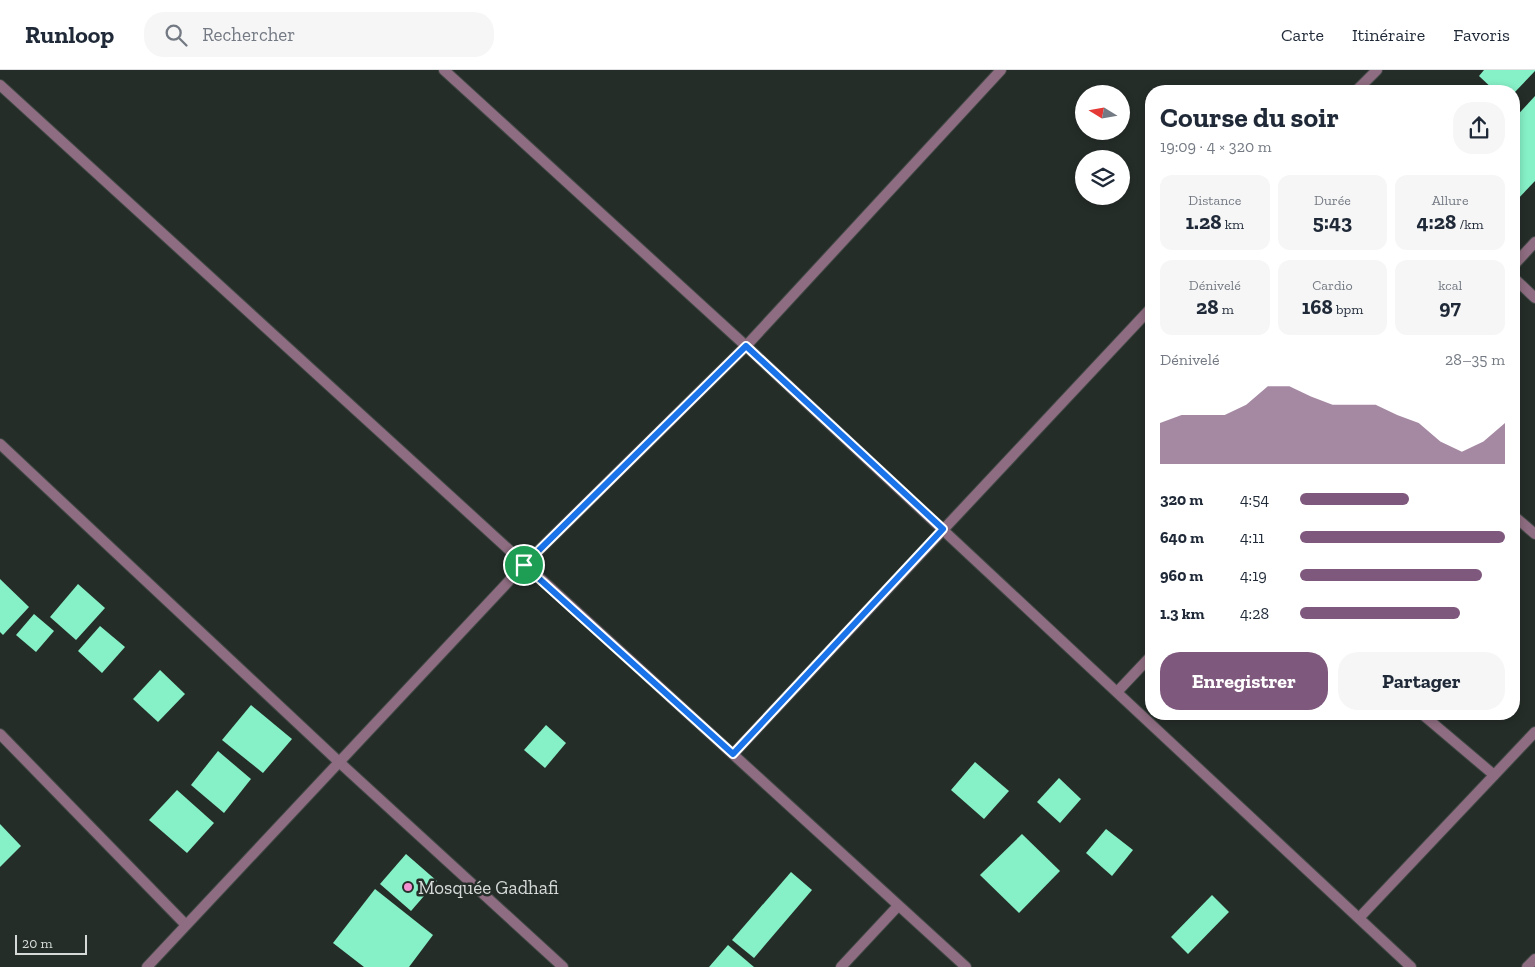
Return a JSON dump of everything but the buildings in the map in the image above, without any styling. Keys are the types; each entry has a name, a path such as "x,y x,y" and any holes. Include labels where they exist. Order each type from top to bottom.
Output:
{"street":[{"path":"444,70 746,346 1145,718"},
{"path":"147,967 185,924 524,565 746,346 1002,70"},
{"path":"1362,85 1376,70"},
{"path":"0,86 733,754 897,907 966,967"},
{"path":"1520,258 1535,242"},
{"path":"1520,284 1535,298"},
{"path":"733,754 1145,314"},
{"path":"0,444 338,761 563,967"},
{"path":"1520,521 1535,534"},
{"path":"1117,692 1145,662"},
{"path":"1147,720 1411,967"},
{"path":"1429,720 1494,775"},
{"path":"1359,918 1535,732"},
{"path":"0,734 185,924"},
{"path":"841,967 897,907"},
{"path":"1527,967 1535,959"}],"place":[{"name":"Mosquée Gadhafi","path":"408,887"}],"route":[{"path":"746,346 943,529 733,754 524,565 746,346"}]}
